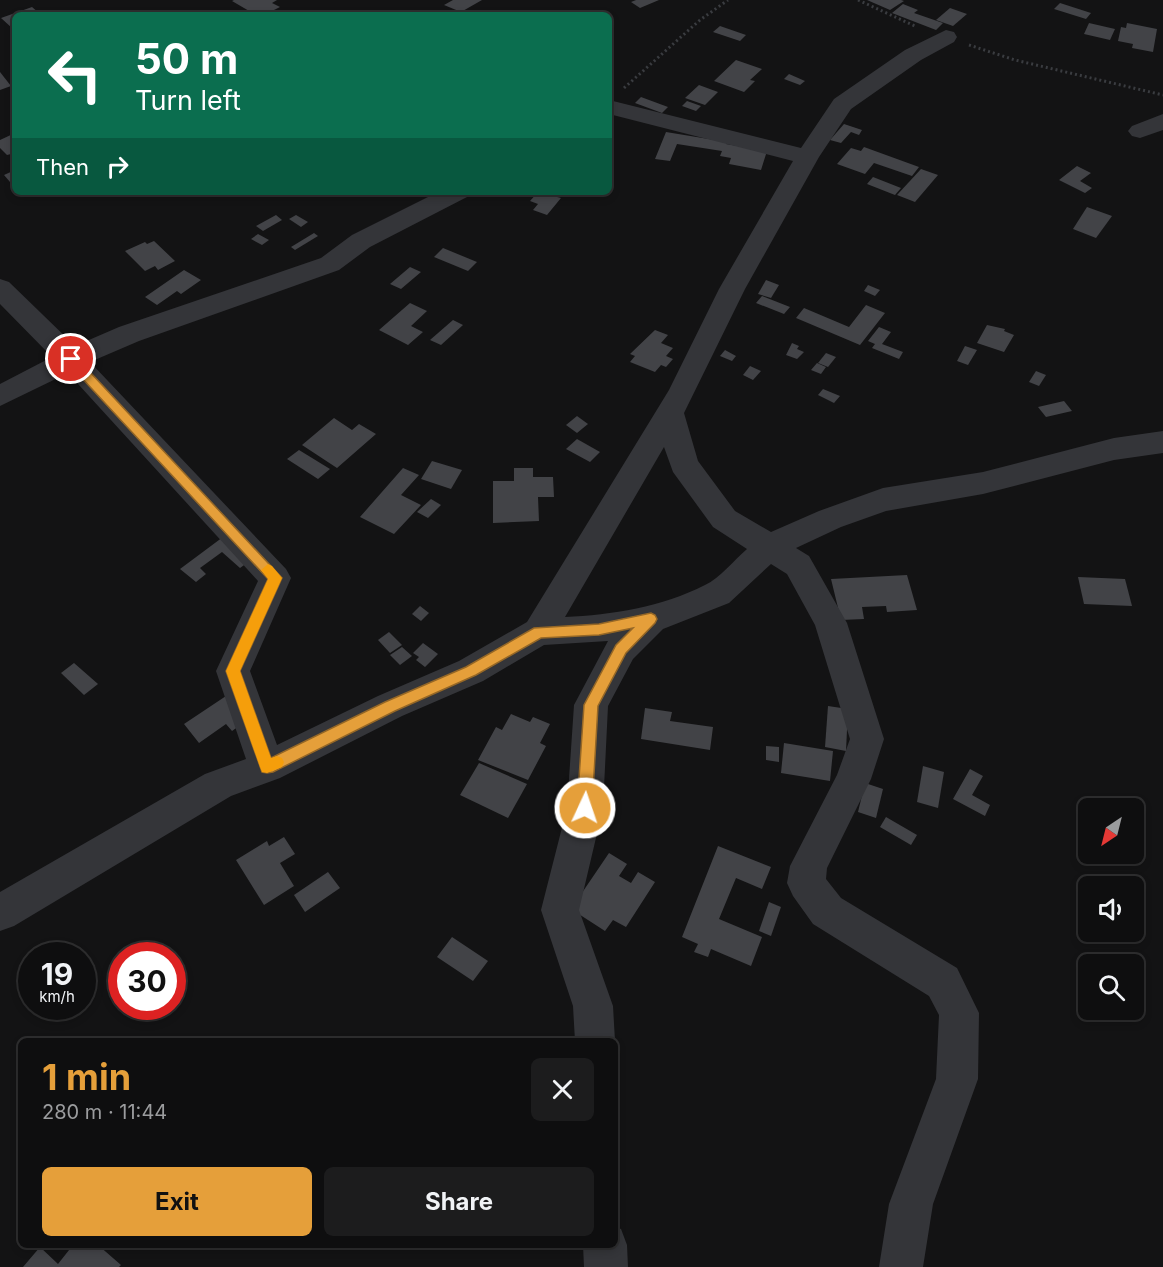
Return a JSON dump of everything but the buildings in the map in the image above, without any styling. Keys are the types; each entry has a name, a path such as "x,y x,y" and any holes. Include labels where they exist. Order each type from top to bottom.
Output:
{"street":[{"path":"539,632 670,412 732,289 807,158 842,104 913,55 946,37"},
{"path":"613,100 807,158"},
{"path":"1140,131 1163,121"},
{"path":"0,396 71,359 129,334 330,264 361,242 452,195"},
{"path":"0,288 71,359 275,578 233,671 267,767"},
{"path":"670,412 684,464 724,519 798,565 831,623 867,739 854,778 809,866 806,883 828,911 943,982 960,1013 957,1079 911,1204 902,1267"},
{"path":"0,914 218,785 267,767 390,706 471,671 539,632 599,629 651,619 718,594 769,547 830,519 883,500 983,483 1114,449 1163,442"},
{"path":"595,1038 593,1006 560,910 585,808 591,705 621,649 651,619"},
{"path":"604,1248 606,1267"}],"path":[{"path":"613,100 649,70 703,16 728,0"},
{"path":"858,0 916,27 1015,60 1163,95"}],"slow traffic":[{"path":"268,570 275,578 233,671 267,767 277,762"}],"route":[{"path":"71,359 275,578 233,671 267,767 390,706 471,671 539,632 599,629 651,619 621,649 591,705 585,808"}]}
